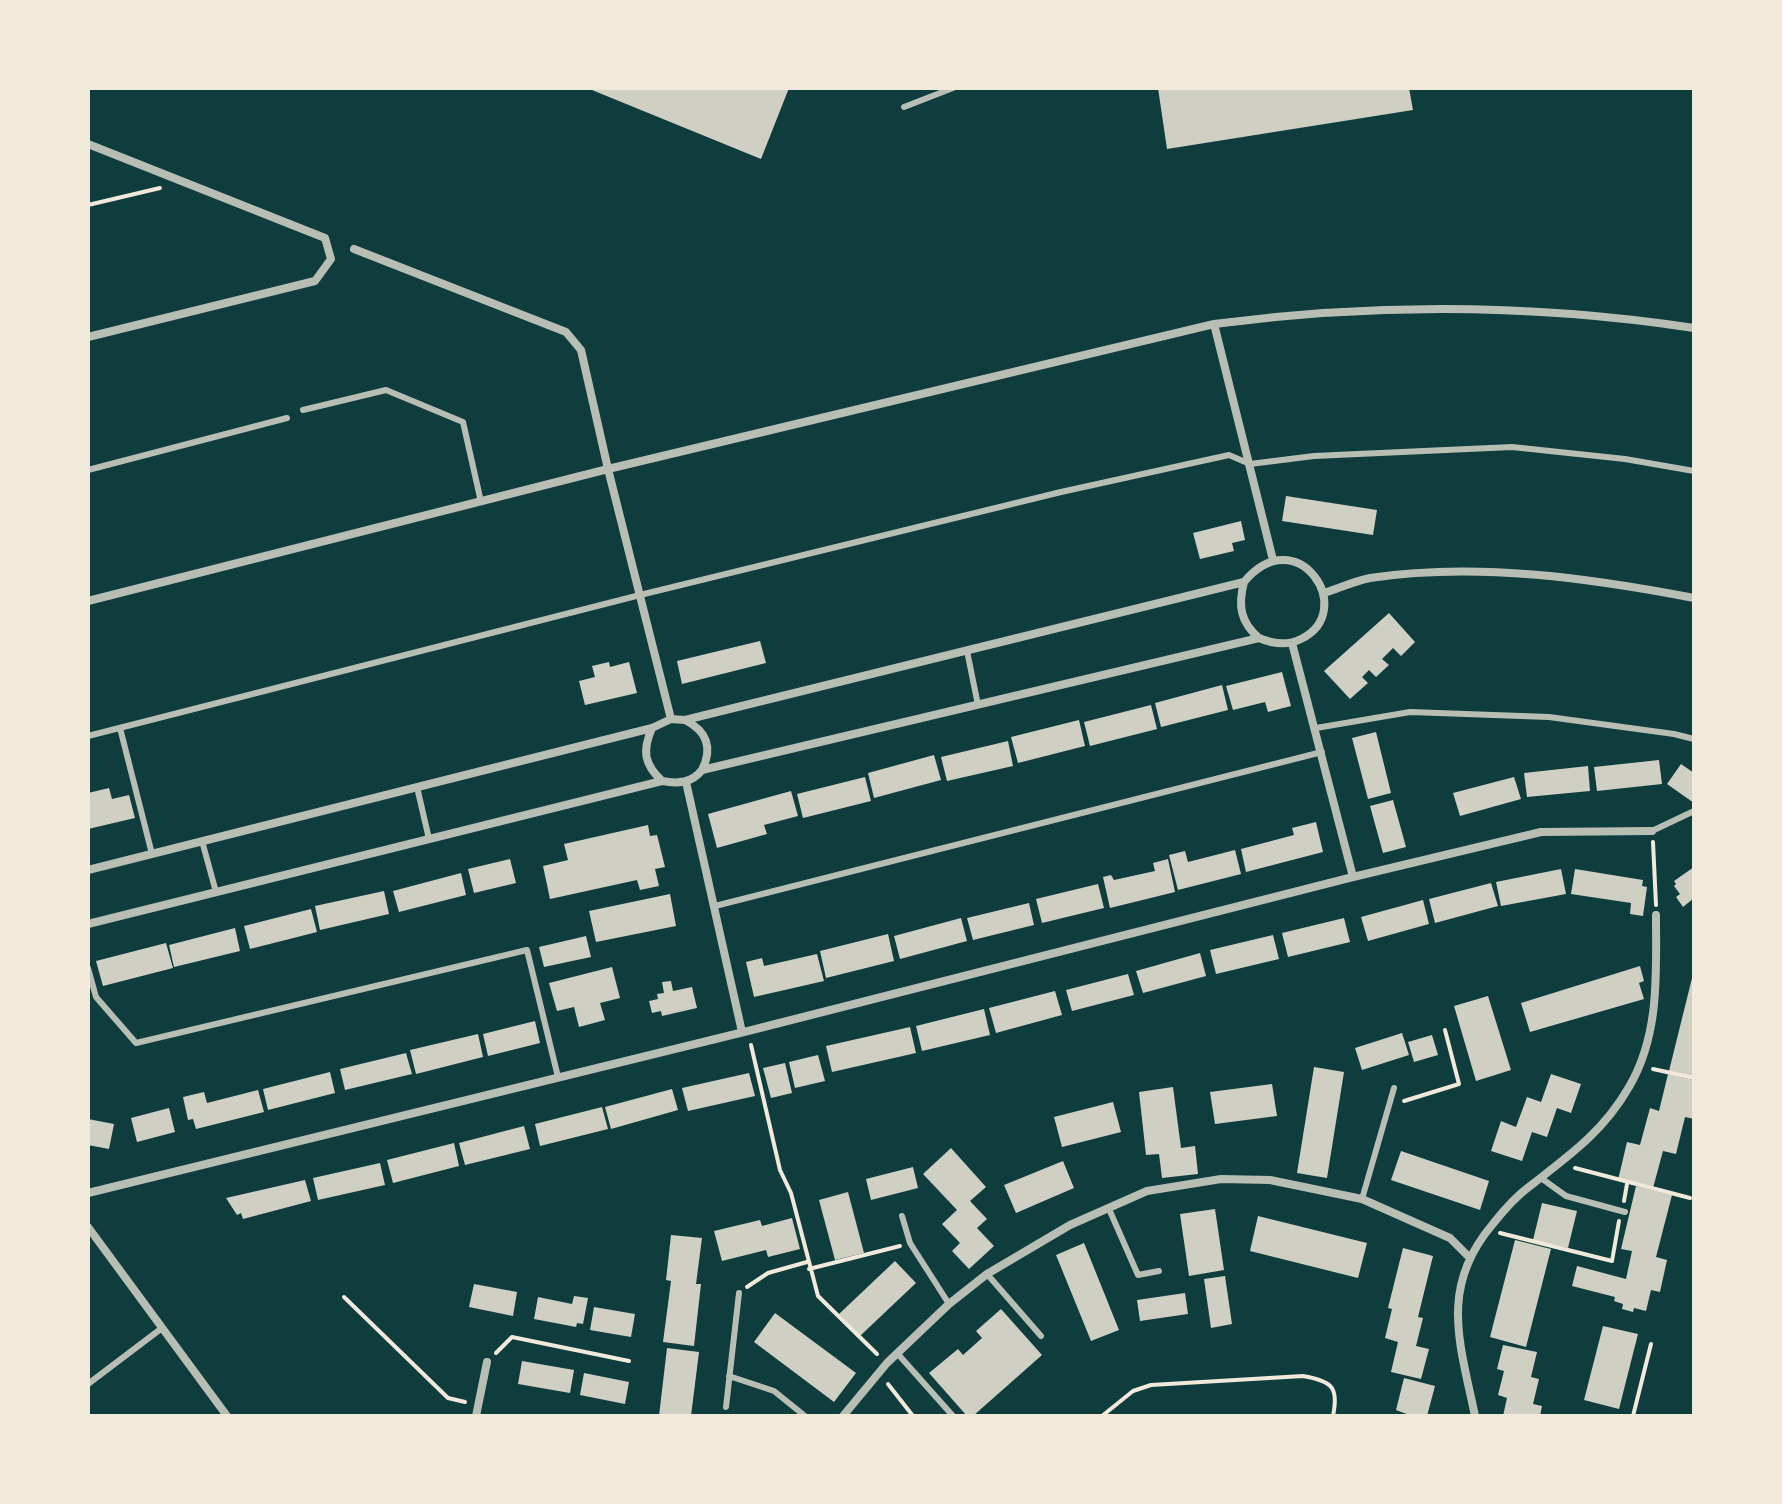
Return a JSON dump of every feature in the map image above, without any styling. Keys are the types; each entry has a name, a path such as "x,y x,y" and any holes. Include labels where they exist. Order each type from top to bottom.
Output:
{"street":[{"path":"88,144 325,238 331,259 315,281 88,337"},
{"path":"354,249 566,332 581,350 671,719"},
{"path":"88,601 608,469 1214,324 1280,315 1339,312 1535,309 1624,317 1694,328"},
{"path":"1214,324 1273,560"},
{"path":"1273,560 1297,562 1308,568 1318,580 1324,593 1323,614 1316,627 1305,637 1292,643 1271,643 1252,632 1241,614 1244,582 1256,569 1273,560"},
{"path":"1324,593 1367,579 1421,573 1480,573 1648,589 1694,598"},
{"path":"88,870 652,728 671,719 685,720 1244,582"},
{"path":"702,770 1259,638"},
{"path":"1292,643 1353,877"},
{"path":"88,924 662,781 686,782 702,770 709,752 707,741 695,725 685,720"},
{"path":"652,728 645,744 645,755 651,770 662,781"},
{"path":"686,782 745,1032"},
{"path":"88,1193 1541,832 1652,831"},
{"path":"1475,1416 1458,1331 1459,1290 1468,1256 1508,1205 1583,1146 1629,1087 1652,1030 1656,915"},
{"path":"843,1416 897,1353 949,1304 987,1274 1070,1225 1147,1191 1221,1179 1270,1180 1362,1199 1450,1238 1468,1256"},
{"path":"88,1227 227,1416"},
{"path":"476,1416 487,1362"}],"lane":[{"path":"904,107 953,88"},
{"path":"303,410 386,390 463,422 481,502"},
{"path":"88,470 287,418"},
{"path":"88,736 640,595 1061,492 1229,455 1250,464 1314,456 1512,447 1625,459 1694,471"},
{"path":"967,651 978,705"},
{"path":"1316,728 1410,712 1549,717 1694,739"},
{"path":"120,728 152,854"},
{"path":"715,906 1322,752"},
{"path":"417,787 429,839"},
{"path":"1652,831 1694,811"},
{"path":"202,841 216,892"},
{"path":"88,968 96,997 136,1043 527,950 558,1077"},
{"path":"1362,1199 1394,1088"},
{"path":"1541,1178 1566,1196 1623,1211"},
{"path":"1109,1209 1138,1275 1159,1271"},
{"path":"902,1216 910,1243 949,1304"},
{"path":"987,1274 1041,1336"},
{"path":"726,1407 739,1293"},
{"path":"88,1384 162,1328"},
{"path":"897,1353 953,1416"},
{"path":"729,1376 774,1391 805,1416"}],"path":[{"path":"88,205 185,182"},
{"path":"1652,831 1656,915"},
{"path":"1389,1105 1459,1084 1445,1030"},
{"path":"745,1032 780,1170 791,1193 818,1296 865,1342"},
{"path":"1639,1066 1694,1078"},
{"path":"1561,1164 1627,1184 1690,1198"},
{"path":"1487,1230 1612,1261 1623,1211"},
{"path":"809,1269 910,1243"},
{"path":"739,1293 768,1273 807,1262"},
{"path":"344,1297 448,1398 478,1405"},
{"path":"487,1362 512,1337 629,1361"},
{"path":"1633,1416 1651,1344"},
{"path":"879,1372 913,1416"},
{"path":"1102,1416 1133,1391 1151,1385 1303,1376 1321,1379 1333,1388 1337,1398 1333,1416"}],"building":[{"path":"587,88 789,88 761,159"},
{"path":"1158,88 1409,88 1413,110 1167,149"},
{"path":"1286,496 1377,510 1373,535 1282,521"},
{"path":"1241,521 1245,540 1232,543 1234,551 1200,559 1193,533"},
{"path":"1389,613 1415,642 1401,656 1393,648 1382,659 1389,665 1376,677 1369,670 1362,677 1368,683 1350,699 1324,671"},
{"path":"760,641 766,663 682,684 677,661"},
{"path":"609,662 610,667 629,662 637,693 585,705 579,681 595,677 592,666"},
{"path":"1282,672 1291,706 1268,712 1265,702 1233,710 1226,686"},
{"path":"1222,685 1228,710 1161,727 1155,703"},
{"path":"1151,705 1157,729 1090,746 1084,722"},
{"path":"1079,720 1085,746 1018,763 1011,737"},
{"path":"1376,732 1391,793 1368,799 1352,738"},
{"path":"1008,741 1013,766 947,781 941,757"},
{"path":"934,755 941,780 874,798 868,773"},
{"path":"1659,760 1662,784 1597,791 1594,767"},
{"path":"1681,764 1694,773 1694,803 1667,784"},
{"path":"1588,766 1590,791 1527,797 1524,773"},
{"path":"865,777 871,801 803,818 797,794"},
{"path":"1514,777 1521,799 1460,816 1453,793"},
{"path":"109,788 112,799 129,795 135,818 88,829 88,793"},
{"path":"791,791 798,816 764,825 767,834 717,848 708,814"},
{"path":"1393,800 1406,847 1383,853 1370,806"},
{"path":"1316,822 1323,852 1246,872 1241,849 1294,835 1292,828"},
{"path":"648,825 650,836 657,835 665,867 655,869 659,886 640,890 637,880 550,899 543,866 568,860 564,844"},
{"path":"1235,850 1241,874 1178,890 1169,855 1185,851 1188,862"},
{"path":"510,859 516,883 474,893 468,869"},
{"path":"1168,859 1175,892 1110,908 1103,877 1111,875 1114,880 1155,871 1153,863"},
{"path":"1694,867 1694,898 1683,907 1676,897 1680,894 1674,881"},
{"path":"1561,869 1566,894 1501,906 1496,882"},
{"path":"1575,869 1643,880 1642,886 1647,887 1643,916 1630,914 1631,903 1571,894"},
{"path":"461,873 466,895 399,912 393,891"},
{"path":"1491,883 1498,906 1435,923 1429,899"},
{"path":"1098,884 1104,908 1042,923 1036,899"},
{"path":"384,891 389,914 320,930 315,906"},
{"path":"670,894 676,926 596,942 589,911"},
{"path":"1423,900 1429,924 1368,941 1361,917"},
{"path":"1029,903 1034,925 973,940 967,918"},
{"path":"311,909 317,932 250,949 244,926"},
{"path":"961,918 967,941 900,959 894,936"},
{"path":"1344,918 1350,942 1288,957 1282,933"},
{"path":"235,928 240,951 174,967 169,945"},
{"path":"888,934 894,961 826,978 820,951"},
{"path":"1273,935 1279,959 1216,974 1210,950"},
{"path":"586,936 591,957 544,967 539,947"},
{"path":"166,943 173,968 103,986 96,961"},
{"path":"1200,953 1206,976 1143,993 1136,971"},
{"path":"817,954 824,981 754,997 746,962 762,958 764,966"},
{"path":"1640,966 1644,981 1639,983 1644,999 1530,1032 1521,1003"},
{"path":"612,967 620,998 600,1003 605,1020 579,1027 574,1007 557,1011 549,983"},
{"path":"1128,974 1134,995 1072,1011 1066,990"},
{"path":"1694,974 1694,1077 1669,1071"},
{"path":"671,981 673,991 692,987 697,1008 662,1016 661,1011 652,1013 649,1001 658,999 657,994 664,993 662,982"},
{"path":"1055,991 1062,1015 996,1033 989,1008"},
{"path":"1488,996 1511,1070 1476,1081 1454,1006"},
{"path":"984,1009 990,1035 922,1051 916,1026"},
{"path":"535,1021 540,1043 488,1056 483,1034"},
{"path":"910,1027 916,1053 832,1072 826,1046"},
{"path":"1402,1033 1409,1055 1362,1070 1355,1048"},
{"path":"478,1034 483,1057 416,1074 410,1050"},
{"path":"1432,1035 1438,1055 1414,1062 1408,1042"},
{"path":"406,1053 412,1074 345,1090 340,1069"},
{"path":"818,1055 825,1081 795,1088 789,1062"},
{"path":"785,1063 792,1093 771,1098 763,1068"},
{"path":"1314,1067 1344,1072 1327,1178 1297,1173"},
{"path":"330,1072 335,1093 268,1110 263,1089"},
{"path":"749,1073 755,1096 688,1111 682,1088"},
{"path":"1551,1074 1581,1084 1571,1113 1557,1108 1547,1137 1532,1132 1522,1161 1491,1151 1501,1121 1516,1127 1527,1097 1541,1102"},
{"path":"1668,1074 1694,1080 1694,1119 1685,1117 1676,1154 1663,1151 1653,1188 1618,1180 1627,1142 1640,1145 1650,1108 1659,1111"},
{"path":"1272,1084 1277,1116 1215,1124 1210,1092"},
{"path":"1173,1087 1181,1148 1195,1146 1198,1174 1162,1178 1159,1154 1146,1155 1139,1092"},
{"path":"672,1089 678,1110 611,1129 605,1107"},
{"path":"258,1090 264,1112 196,1129 193,1119 188,1120 183,1097 204,1092 207,1103"},
{"path":"1113,1102 1121,1132 1062,1147 1054,1117"},
{"path":"602,1107 608,1129 540,1146 535,1124"},
{"path":"169,1108 175,1132 137,1142 131,1118"},
{"path":"88,1119 114,1124 109,1149 88,1145"},
{"path":"524,1126 530,1149 465,1165 459,1143"},
{"path":"454,1143 459,1166 393,1183 387,1160"},
{"path":"951,1148 986,1187 970,1201 987,1219 977,1228 994,1246 969,1269 952,1251 960,1243 942,1224 957,1210 923,1174"},
{"path":"1401,1151 1489,1181 1480,1210 1391,1180"},
{"path":"1063,1161 1074,1188 1016,1213 1004,1185"},
{"path":"380,1163 385,1185 318,1200 313,1178"},
{"path":"913,1167 918,1188 871,1200 866,1179"},
{"path":"305,1180 311,1201 243,1219 226,1198"},
{"path":"1636,1186 1672,1195 1656,1257 1667,1260 1660,1292 1651,1290 1646,1311 1634,1308 1633,1312 1622,1309 1623,1304 1614,1301 1615,1297 1572,1286 1577,1266 1626,1279 1632,1251 1621,1249"},
{"path":"848,1192 864,1253 835,1260 819,1200"},
{"path":"1542,1203 1577,1211 1568,1248 1533,1240"},
{"path":"1215,1209 1224,1270 1189,1276 1180,1214"},
{"path":"1258,1216 1367,1243 1358,1278 1250,1251"},
{"path":"792,1218 800,1249 768,1257 766,1250 722,1261 714,1231 760,1220 762,1226"},
{"path":"671,1235 702,1238 696,1284 701,1284 694,1346 663,1342 671,1281 666,1280"},
{"path":"1515,1240 1551,1249 1526,1347 1490,1337"},
{"path":"1084,1243 1119,1330 1091,1341 1056,1255"},
{"path":"1403,1248 1433,1256 1418,1317 1423,1318 1416,1346 1429,1349 1421,1379 1391,1372 1398,1342 1385,1338 1392,1309 1388,1308"},
{"path":"895,1261 916,1283 860,1336 839,1314"},
{"path":"1225,1276 1232,1324 1211,1328 1204,1279"},
{"path":"474,1284 517,1292 513,1316 469,1307"},
{"path":"1185,1293 1188,1314 1140,1321 1137,1300"},
{"path":"574,1296 588,1298 583,1324 577,1323 576,1327 534,1319 538,1297 572,1304"},
{"path":"594,1307 635,1314 631,1337 590,1330"},
{"path":"1001,1309 1042,1355 973,1416 967,1416 929,1373 958,1349 963,1355 982,1338 976,1331"},
{"path":"775,1313 856,1373 834,1402 754,1342"},
{"path":"1603,1326 1638,1334 1619,1409 1584,1400"},
{"path":"1503,1345 1537,1352 1531,1377 1539,1379 1533,1404 1542,1406 1540,1416 1503,1416 1507,1398 1498,1395 1504,1371 1497,1369"},
{"path":"667,1348 699,1352 691,1416 659,1416"},
{"path":"522,1361 574,1370 570,1393 518,1384"},
{"path":"584,1373 629,1382 625,1404 580,1395"},
{"path":"1404,1378 1435,1386 1427,1416 1412,1416 1396,1410"}]}
